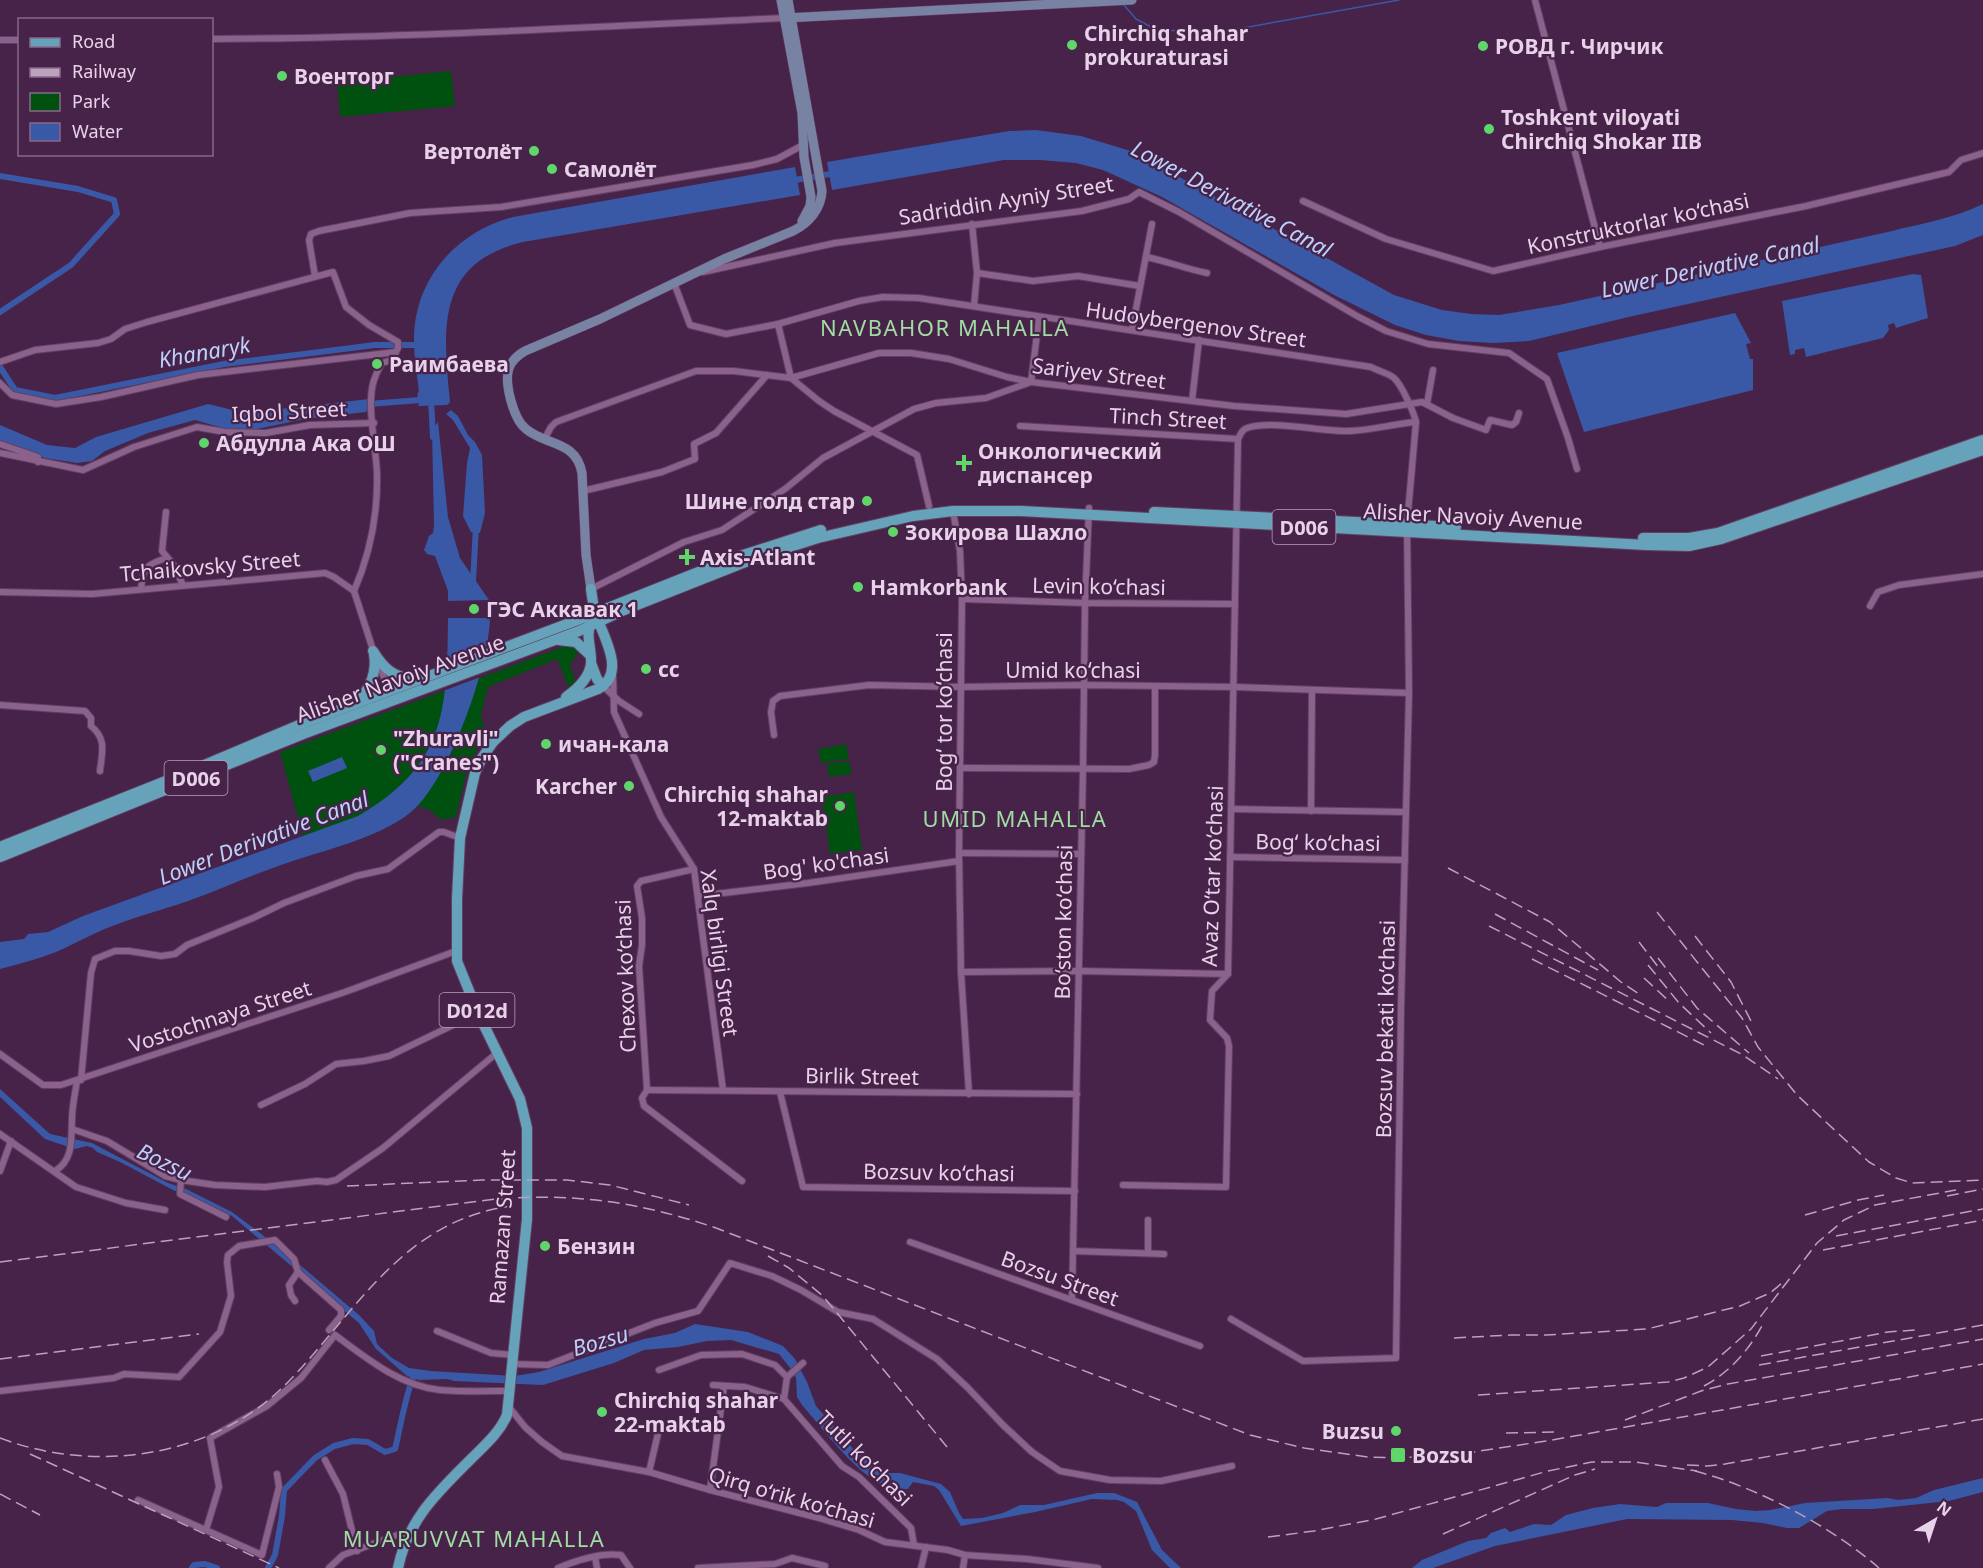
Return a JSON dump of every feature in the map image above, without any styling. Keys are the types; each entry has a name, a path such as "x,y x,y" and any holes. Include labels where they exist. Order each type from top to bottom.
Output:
{"main road":[{"name":"Sadriddin Ayniy Street","path":"591,589 586,555 581,468 576,456 565,447 526,429 515,413 508,374 510,365 516,357 531,348 786,234 801,227 812,217 819,204 822,191 789,18 781,0"},
{"name":"Sadriddin Ayniy Street","path":"786,234 796,228 811,204 788,0"},
{"path":"789,18 1132,0"},
{"name":"Alisher Navoiy Avenue","path":"622,606 808,541 902,518 953,511 1089,512 1647,538 1697,538 1983,440"},
{"name":"Alisher Navoiy Avenue","path":"1408,527 1646,545 1700,544 1721,539 1983,450"},
{"name":"Alisher Navoiy Avenue","path":"431,679 506,659 556,640 587,622 734,558 779,542 854,521 929,506 953,504 1003,504 1089,512"},
{"path":"591,589 604,603 622,606 612,622 607,641"},
{"path":"591,589 587,607 587,622 607,641"},
{"path":"587,622 591,589"},
{"name":"Alisher Navoiy Avenue","path":"0,857 303,734 502,648 587,622"},
{"name":"D012d","path":"553,706 580,685 589,654 587,622"},
{"path":"556,640 572,640 580,644 589,654 597,679 603,686 613,670 607,641 601,633 592,636 589,654"},
{"path":"373,651 384,667 396,676 431,679"},
{"path":"355,704 372,679 375,664 373,651"},
{"name":"Ramazan Street","path":"398,1568 406,1540 417,1520 437,1493 499,1429 509,1406 527,1220 527,1136 520,1099 478,1013 459,968 456,951 460,838 473,779 485,752 515,723 603,686"},
{"name":"Alisher Navoiy Avenue","path":"0,846 355,704 390,697"}],"street":[{"path":"1535,0 1600,247"},
{"path":"213,39 548,29 789,18"},
{"path":"0,40 18,40"},
{"path":"315,276 309,240 311,234 319,231 410,213 501,207 753,165 777,159 803,145"},
{"name":"Konstruktorlar ko‘chasi","path":"1303,201 1386,239 1492,271 1806,206 1949,172 1961,160 1983,153"},
{"name":"Sadriddin Ayniy Street","path":"690,275 835,243 1082,211 1129,199 1139,192 1179,212 1347,311 1386,331 1428,344 1509,353 1547,379 1568,438 1576,469"},
{"path":"972,224 977,273 974,306"},
{"path":"1132,330 1152,224"},
{"path":"1146,257 1169,261 1191,270 1207,273"},
{"path":"1,361 35,350 98,343 111,339 125,329 147,322 333,272 346,307 398,347"},
{"path":"977,273 1033,281 1078,276 1140,286"},
{"name":"Hudoybergenov Street","path":"674,283 690,325 726,334 778,324 859,301 883,297 919,298 1371,367 1394,378 1408,404"},
{"path":"591,589 684,542 722,530 785,489 823,458 914,409 936,403 986,398 1030,382 1039,318"},
{"path":"778,324 791,378 819,401 917,455 929,506"},
{"path":"1192,401 1199,340"},
{"path":"0,383 12,395 56,404 101,397 198,375 398,347"},
{"path":"390,697 354,591 365,566 377,500 372,408 373,381 382,363 392,360 398,347"},
{"name":"Sariyev Street","path":"545,438 556,422 696,371 734,371 791,378 879,353 911,353 949,359 1030,382 1234,406 1346,414 1417,402 1427,404"},
{"path":"1432,370 1427,404 1453,417 1486,430 1490,420 1512,425 1516,422 1519,413"},
{"path":"583,491 662,471 695,459 694,444 716,433 767,375"},
{"path":"1408,404 1416,422 1408,527"},
{"name":"Tinch Street","path":"1020,426 1238,439 1242,430 1248,428 1269,426 1320,431 1349,431 1416,422"},
{"name":"Iqbol Street","path":"0,453 82,470 134,447 197,427 225,432 266,433 310,425 374,423"},
{"name":"Avaz O‘tar ko‘chasi","path":"1123,1185 1226,1187 1229,1046 1227,1038 1210,1020 1212,992 1228,974 1238,439"},
{"path":"0,444 38,458 38,462"},
{"name":"Bog‘ tor ko‘chasi","path":"953,511 960,551 962,599 959,861 961,972 969,1094"},
{"path":"166,512 162,551 173,564 183,585"},
{"name":"Bo‘ston ko‘chasi","path":"1072,1300 1080,971 1084,603 1089,512"},
{"name":"Bozsuv bekati ko‘chasi","path":"1231,1319 1303,1361 1396,1358 1409,693 1408,527"},
{"path":"141,589 145,570 149,564 167,558"},
{"name":"Tchaikovsky Street","path":"0,592 92,594 315,573 334,577 354,591"},
{"path":"1870,606 1878,592 1899,585 1983,574"},
{"name":"Levin ko‘chasi","path":"962,599 1235,604"},
{"name":"Xalq birligi Street","path":"613,670 614,712 661,817 694,869 723,1090"},
{"name":"Umid ko‘chasi","path":"774,735 771,712 773,701 780,696 869,685 1234,687 1409,693"},
{"path":"603,686 639,714 622,706 614,712"},
{"path":"961,768 1083,770 1129,769 1149,765 1154,762 1155,686"},
{"path":"1311,811 1312,690"},
{"path":"0,705 84,711 91,718 91,726 102,739 100,771"},
{"path":"1232,809 1406,812"},
{"path":"55,1171 67,1161 73,1131 72,1120 79,1080 92,965 95,959 112,952 129,951 161,956 175,954 187,945 284,903 356,876 388,869 439,832 460,838"},
{"path":"959,853 1081,854"},
{"name":"Bog‘ ko‘chasi","path":"1230,857 1405,860"},
{"name":"Bog' ko'chasi","path":"698,896 959,861"},
{"name":"Chexov ko‘chasi","path":"647,1090 639,981 642,918 637,886 641,881 694,869"},
{"name":"Vostochnaya Street","path":"0,1054 43,1084 62,1085 345,992 456,951"},
{"path":"961,972 1080,971 1228,974"},
{"path":"261,1105 305,1084 336,1064 364,1061 402,1051 478,1013"},
{"path":"73,1131 107,1141 165,1176 181,1180 215,1185 265,1187 299,1182 327,1182 336,1179 383,1148 498,1052"},
{"path":"647,1090 642,1098 644,1106 742,1181"},
{"name":"Birlik Street","path":"647,1090 1077,1094"},
{"name":"Bozsuv ko‘chasi","path":"780,1092 803,1187 1075,1191"},
{"path":"0,1134 76,1187 126,1203 165,1210"},
{"path":"0,1171 11,1141"},
{"path":"181,1180 180,1194 226,1217"},
{"path":"1148,1220 1148,1253"},
{"path":"0,1391 114,1378 124,1374 179,1377 220,1332 231,1296 228,1255 239,1246 275,1240 294,1259 298,1272 341,1310 340,1316 329,1330"},
{"name":"Bozsu Street","path":"910,1242 1200,1346"},
{"path":"1073,1251 1164,1254"},
{"path":"437,1331 512,1360 548,1365 655,1323 698,1311 730,1263 772,1276 838,1312 873,1319 936,1359 1032,1452 1060,1471 1110,1480 1161,1481 1232,1466"},
{"path":"295,1300 291,1295 290,1285 298,1272"},
{"path":"206,1530 219,1487 210,1438 267,1406 301,1378 335,1335 370,1362 419,1385 439,1390 510,1391"},
{"path":"659,1370 701,1355 742,1354 775,1365 787,1377"},
{"path":"713,1385 745,1387 784,1399 787,1377 803,1363"},
{"path":"710,1490 724,1386"},
{"name":"Tutli ko‘chasi","path":"784,1399 842,1466 859,1477 911,1528 914,1545"},
{"name":"Qirq o‘rik ko‘chasi","path":"509,1406 525,1427 562,1456 649,1472 819,1518 859,1530 885,1542 1046,1565 1098,1568"},
{"path":"649,1472 660,1425"},
{"path":"325,1460 343,1494 357,1551"},
{"path":"138,1500 262,1554 279,1487 277,1474"},
{"path":"329,1568 343,1555 400,1534 406,1540 405,1568"},
{"path":"921,1568 926,1547"},
{"path":"558,1568 576,1560 611,1554 621,1555 630,1568"},
{"path":"963,1568 965,1555"},
{"path":"595,1557 597,1568"},
{"path":"698,1568 775,1566 792,1558 824,1567"}],"green space":[{"path":"451,71 455,106 340,117 337,82"},
{"path":"568,645 574,647 578,653 570,665 575,679 570,690 557,659 488,687 481,715 485,731 467,770 456,817 442,820 428,809 417,806 453,750 479,678"},
{"path":"446,690 437,729 429,747 407,779 394,792 360,815 303,836 280,752"},
{"path":"846,744 849,759 821,763 818,749"},
{"path":"849,761 852,774 829,777 827,764"},
{"path":"854,792 862,850 830,854 822,797"}],"water":[{"path":"1036,130 1081,136 1134,152 1394,295 1442,310 1471,314 1499,315 1559,305 1892,231 1950,217 1983,204 1983,235 1955,246 1529,341 1493,343 1459,341 1426,335 1395,325 1334,295 1162,197 1103,170 1076,163 1004,160 832,190 827,162 1009,131"},
{"path":"795,167 800,195 523,242 494,252 473,266 459,283 451,303 446,350 450,402 447,405 418,406 420,400 414,340 421,297 442,261 473,234 513,217"},
{"path":"1913,274 1921,275 1928,318 1896,328 1894,323 1888,325 1889,330 1883,338 1806,357 1804,348 1795,350 1795,354 1790,355 1782,301"},
{"path":"1735,313 1751,343 1746,344 1750,359 1753,359 1753,390 1584,432 1557,353"},
{"path":"369,399 370,403 366,412 305,419 257,429 226,429 195,420 148,433 105,451 92,461 77,463 45,458 0,442 0,425 47,445 75,448 96,437 208,404 245,413"},
{"path":"451,410 458,416 482,455 485,513 480,533 471,532 463,516 470,448 453,420 446,414"},
{"path":"438,422 448,517 460,558 489,600 448,601 448,591 435,556 427,554 424,550 429,536 433,533 434,525 432,430"},
{"path":"448,618 490,618 488,639 475,692 452,749 439,775 411,812 366,837 110,927 49,955 0,969 0,942 24,939 28,934 48,932 83,916 358,816 387,797 409,776 425,755 436,732 446,681"},
{"path":"342,757 347,768 313,782 308,771"},
{"name":"Bozsu","path":"0,1089 50,1134 92,1143 168,1183 186,1189 232,1212 280,1248 359,1315 374,1331 377,1344 392,1358 409,1368 514,1376 539,1372 644,1339 675,1333 695,1324 748,1332 783,1346 795,1359 816,1406 855,1451 883,1473 900,1473 941,1484 950,1492 963,1519 982,1518 1003,1513 1020,1505 1044,1505 1097,1493 1114,1493 1137,1502 1162,1550 1181,1568 1170,1568 1152,1550 1136,1511 1117,1500 1092,1499 961,1526 939,1490 934,1486 913,1482 908,1489 898,1489 870,1478 839,1448 802,1405 797,1397 796,1378 779,1354 731,1340 644,1350 614,1363 543,1385 447,1379 419,1380 407,1376 376,1349 359,1323 232,1216 173,1190 93,1148 87,1146 75,1149 45,1139 0,1097"},
{"path":"1983,1478 1983,1492 1949,1501 1827,1511 1799,1528 1732,1520 1627,1519 1495,1546 1433,1568 1412,1568 1422,1560 1468,1541 1486,1538 1491,1533 1505,1528 1510,1532 1534,1524 1551,1525 1566,1515 1593,1508 1620,1504 1657,1507 1666,1503 1708,1503 1736,1509 1770,1510 1805,1503 1916,1498 1934,1490"}],"pier":[{"path":"489,645 483,676 443,691 445,662"}],"waterway":[{"path":"1124,5 1136,19 1157,30 1220,32 1399,0"},
{"name":"Lower Derivative Canal","path":"789,181 836,173"},
{"name":"Khanaryk","path":"0,176 78,189 114,200 117,214 71,265 0,312"},
{"name":"Khanaryk","path":"0,367 15,390 55,398 224,364 375,345 422,345"},
{"path":"369,404 420,400 421,393"},
{"path":"431,399 433,437"},
{"path":"473,582 476,526"},
{"path":"268,1568 275,1555 284,1490 315,1458 334,1446 353,1441 368,1442 385,1452 395,1449 413,1378"},
{"path":"192,1568 194,1565 205,1564 217,1568"}],"railway":[{"path":"1448,868 1550,922 1621,982 1639,994"},
{"path":"1657,912 1742,1018 1758,1047 1797,1095 1869,1162 1896,1178 1912,1183 1983,1180"},
{"path":"1495,914 1598,970"},
{"path":"1489,926 1743,1055 1778,1079"},
{"path":"1695,936 1731,982 1751,1021"},
{"path":"1639,942 1659,968"},
{"path":"1658,958 1697,1008 1749,1053"},
{"path":"1532,959 1708,1047"},
{"path":"1648,965 1679,1003 1711,1033"},
{"path":"1644,978 1670,1002"},
{"path":"347,1186 482,1180 567,1180 610,1185 689,1205"},
{"path":"1947,1196 1983,1189"},
{"path":"1478,1395 1668,1382 1684,1378 1708,1367 1751,1329 1817,1243 1844,1220 1875,1205 1956,1190"},
{"path":"1805,1215 1884,1195"},
{"path":"0,1262 496,1199 553,1197 608,1202 661,1212 716,1228 1250,1435 1304,1448 1368,1457 1399,1458 1460,1454 1546,1441 1983,1364"},
{"path":"0,1438 37,1449 76,1455 115,1456 154,1452 192,1442 228,1427 261,1406 290,1380 362,1297 412,1248 441,1229 474,1215 512,1206"},
{"path":"1836,1236 1983,1209"},
{"path":"1823,1250 1983,1220"},
{"path":"768,1256 789,1268 823,1296 947,1447"},
{"path":"1454,1338 1647,1329 1740,1306 1770,1293 1782,1283"},
{"path":"1704,1386 1738,1360 1752,1343 1763,1324"},
{"path":"1759,1365 1983,1325"},
{"path":"1761,1356 1888,1332 1915,1330"},
{"path":"0,1359 199,1334"},
{"path":"1625,1420 1701,1391 1728,1384 1983,1339"},
{"path":"1687,1465 1725,1464 1983,1419"},
{"path":"1506,1433 1560,1432"},
{"path":"30,1454 279,1568"},
{"path":"1268,1537 1376,1519 1548,1471 1592,1462 1636,1462 1697,1471"},
{"path":"1443,1534 1575,1475 1595,1469"},
{"path":"1695,1471 1743,1487 1792,1510 1839,1537 1879,1568"},
{"path":"0,1494 40,1515"}],"place":[{"name":"Chirchiq shahar prokuraturasi","path":"1072,45"},
{"name":"РОВД г. Чирчик","path":"1483,46"},
{"name":"Военторг","path":"282,76"},
{"name":"Toshkent viloyati Chirchiq Shokar IIB","path":"1489,129"},
{"name":"Вертолёт","path":"534,151"},
{"name":"Самолёт","path":"552,169"},
{"name":"Раимбаева","path":"377,364"},
{"name":"Абдулла Ака ОШ","path":"204,443"},
{"name":"Онкологический диспансер","path":"964,463"},
{"name":"Шине голд стар","path":"867,501"},
{"name":"Зокирова Шахло","path":"893,532"},
{"name":"Axis-Atlant","path":"687,557"},
{"name":"Hamkorbank","path":"858,587"},
{"name":"ГЭС Аккавак 1","path":"474,609"},
{"name":"cc","path":"646,669"},
{"name":"ичан-кала","path":"546,744"},
{"name":"\"Zhuravli\" (\"Cranes\")","path":"381,750"},
{"name":"Karcher","path":"629,786"},
{"name":"Chirchiq shahar 12-maktab","path":"840,806"},
{"name":"Бензин","path":"545,1246"},
{"name":"Chirchiq shahar 22-maktab","path":"602,1412"},
{"name":"Buzsu","path":"1396,1431"},
{"name":"Bozsu","path":"1398,1455"}],"district":[{"name":"NAVBAHOR MAHALLA","path":"945,327"},
{"name":"UMID MAHALLA","path":"1015,818"},
{"name":"MUARUVVAT MAHALLA","path":"474,1538"}]}
